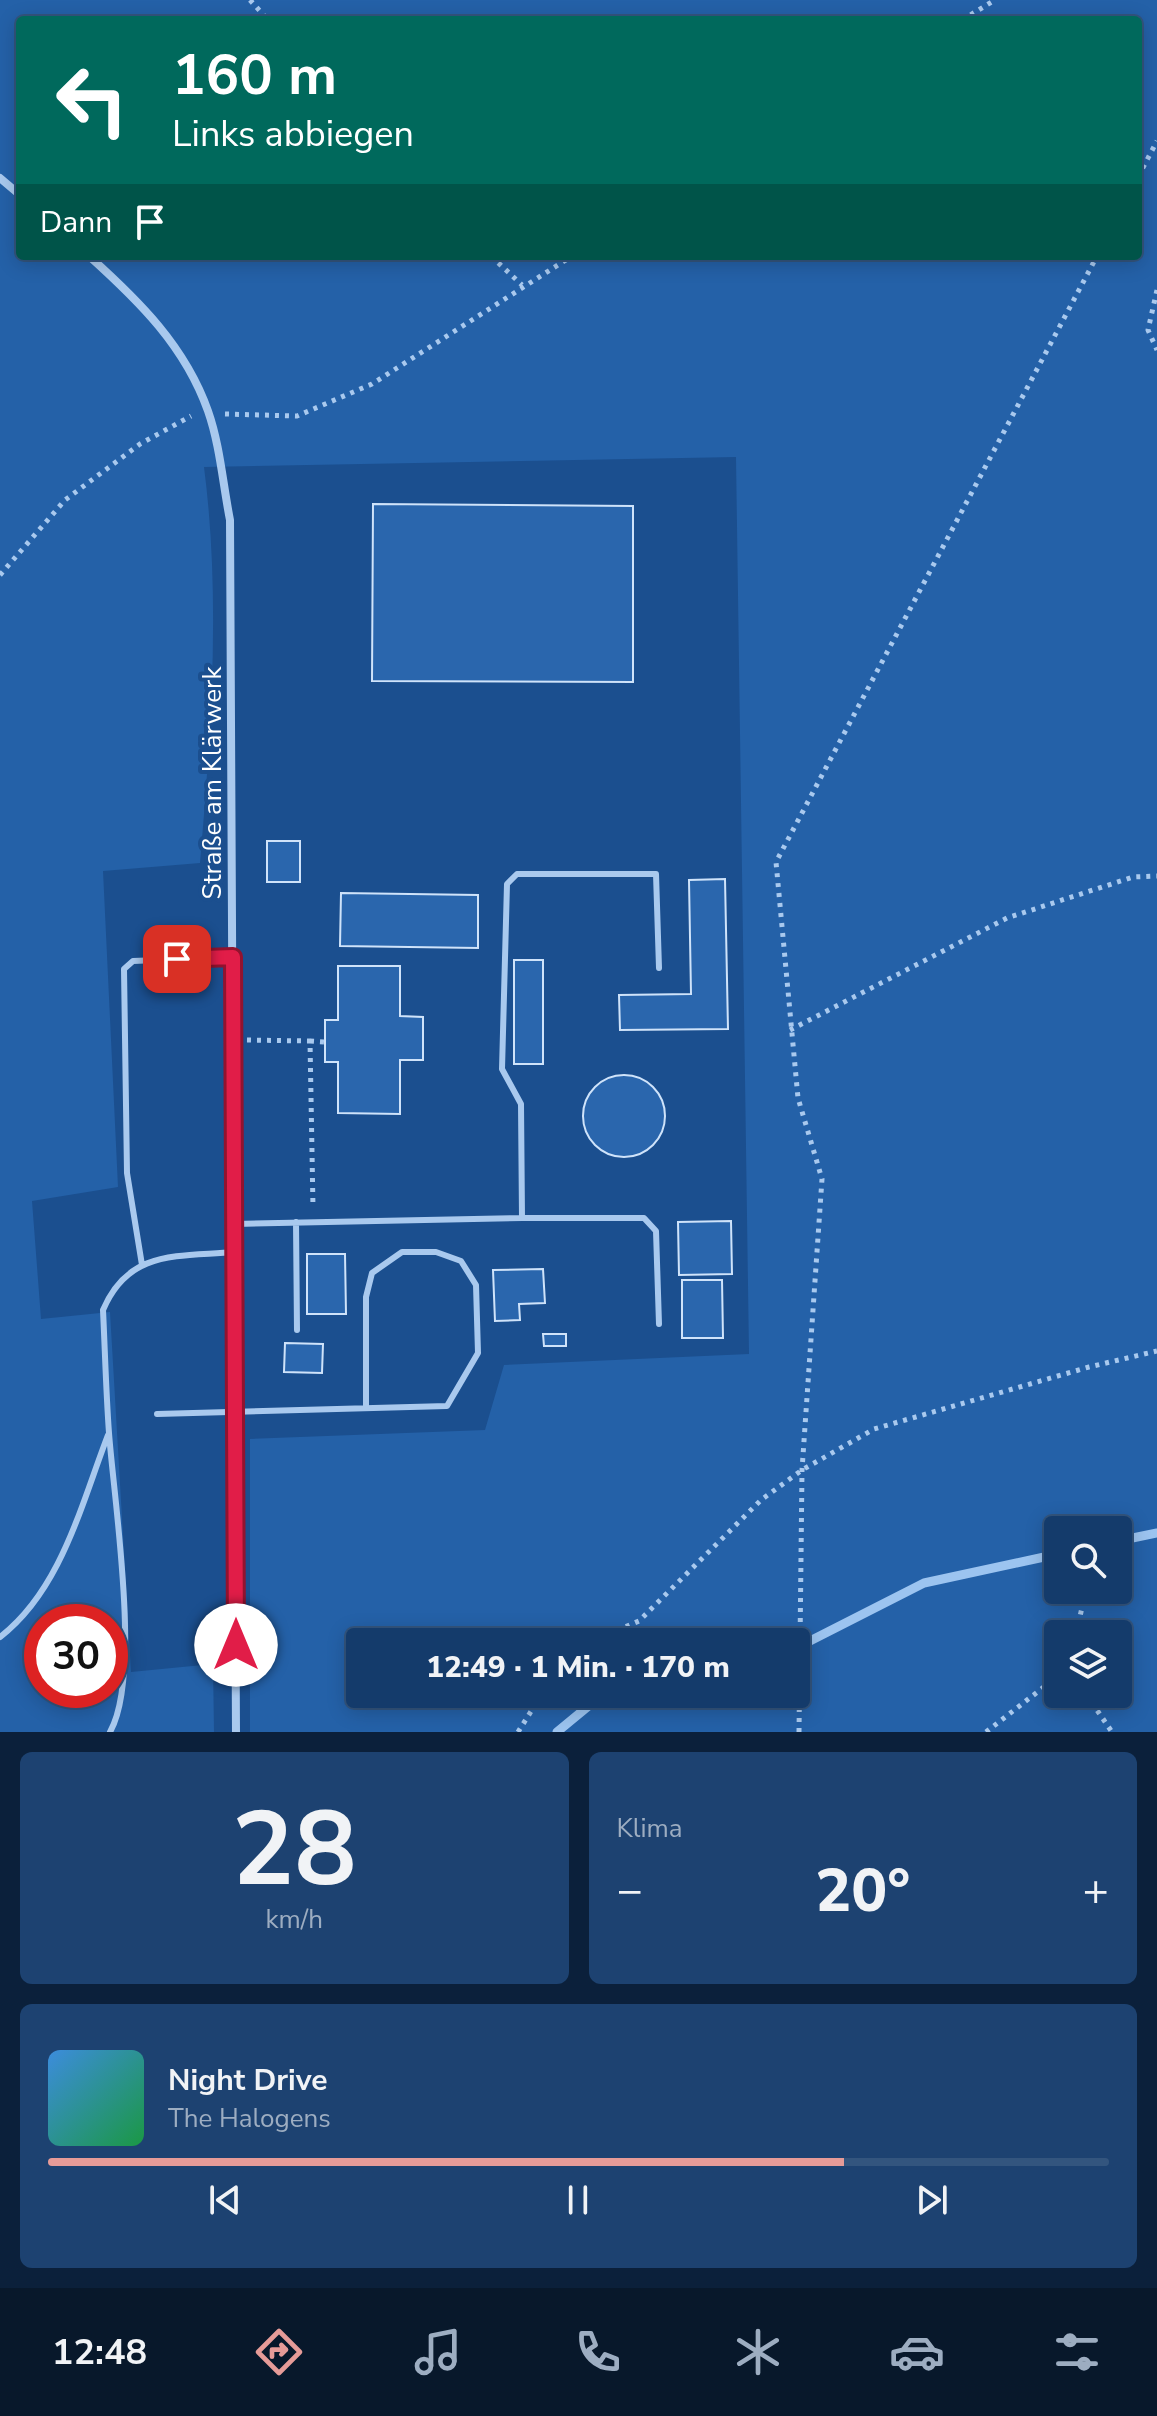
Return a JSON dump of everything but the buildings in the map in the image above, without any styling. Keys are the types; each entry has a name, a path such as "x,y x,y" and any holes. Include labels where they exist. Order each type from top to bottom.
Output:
{"street":[{"path":"0,178 16,192"},
{"name":"Straße am Klärwerk","path":"93,260 138,300 184,357 209,413 230,520 236,1732"}],"lane":[{"path":"522,1218 521,1104 502,1069 507,884 517,874 656,874 659,968"},
{"path":"142,1265 127,1173 124,969 133,961 233,957"},
{"path":"235,1224 644,1218 656,1231 659,1324"},
{"path":"296,1222 297,1330"},
{"path":"110,1732 121,1693 124,1658 121,1560 109,1432 103,1310 121,1279 142,1265 156,1259 235,1252"},
{"path":"157,1414 447,1406 478,1353 476,1285 461,1261 436,1252 402,1252 372,1273 366,1297 366,1406"},
{"path":"0,1637 18,1623 39,1598 61,1556 109,1432"}],"path":[{"path":"250,0 264,16"},
{"path":"969,16 995,0"},
{"path":"1142,169 1157,141"},
{"path":"495,260 522,285"},
{"path":"0,575 65,500 140,444 191,416 209,413 297,416 372,384 565,260"},
{"path":"799,1732 802,1470 822,1179 798,1098 776,862 1095,260"},
{"path":"1157,290 1148,330 1157,350"},
{"path":"790,1030 1007,918 1133,877 1157,876"},
{"path":"261,1040 325,1042"},
{"path":"310,1041 313,1222"},
{"path":"622,1628 639,1621 741,1518 802,1470 874,1429 1089,1367 1157,1351"},
{"path":"986,1732 1044,1687"},
{"path":"518,1732 533,1708"},
{"path":"1096,1708 1112,1732"}],"shaded area":[{"path":"0,0 1157,0 1157,1732 250,1732 250,1439 485,1430 504,1365 749,1354 736,457 204,467 213,616 211,715 200,863 103,871 118,1187 32,1201 41,1319 110,1312 127,1604 24,1604 24,1708 128,1708 128,1621 131,1672 213,1664 214,1732 0,1732"}],"waterway":[{"path":"1132,1538 1157,1533"},
{"path":"810,1641 924,1583 1044,1557"},
{"path":"557,1732 586,1708"}],"route":[{"path":"177,959 233,957 236,1645"}]}
